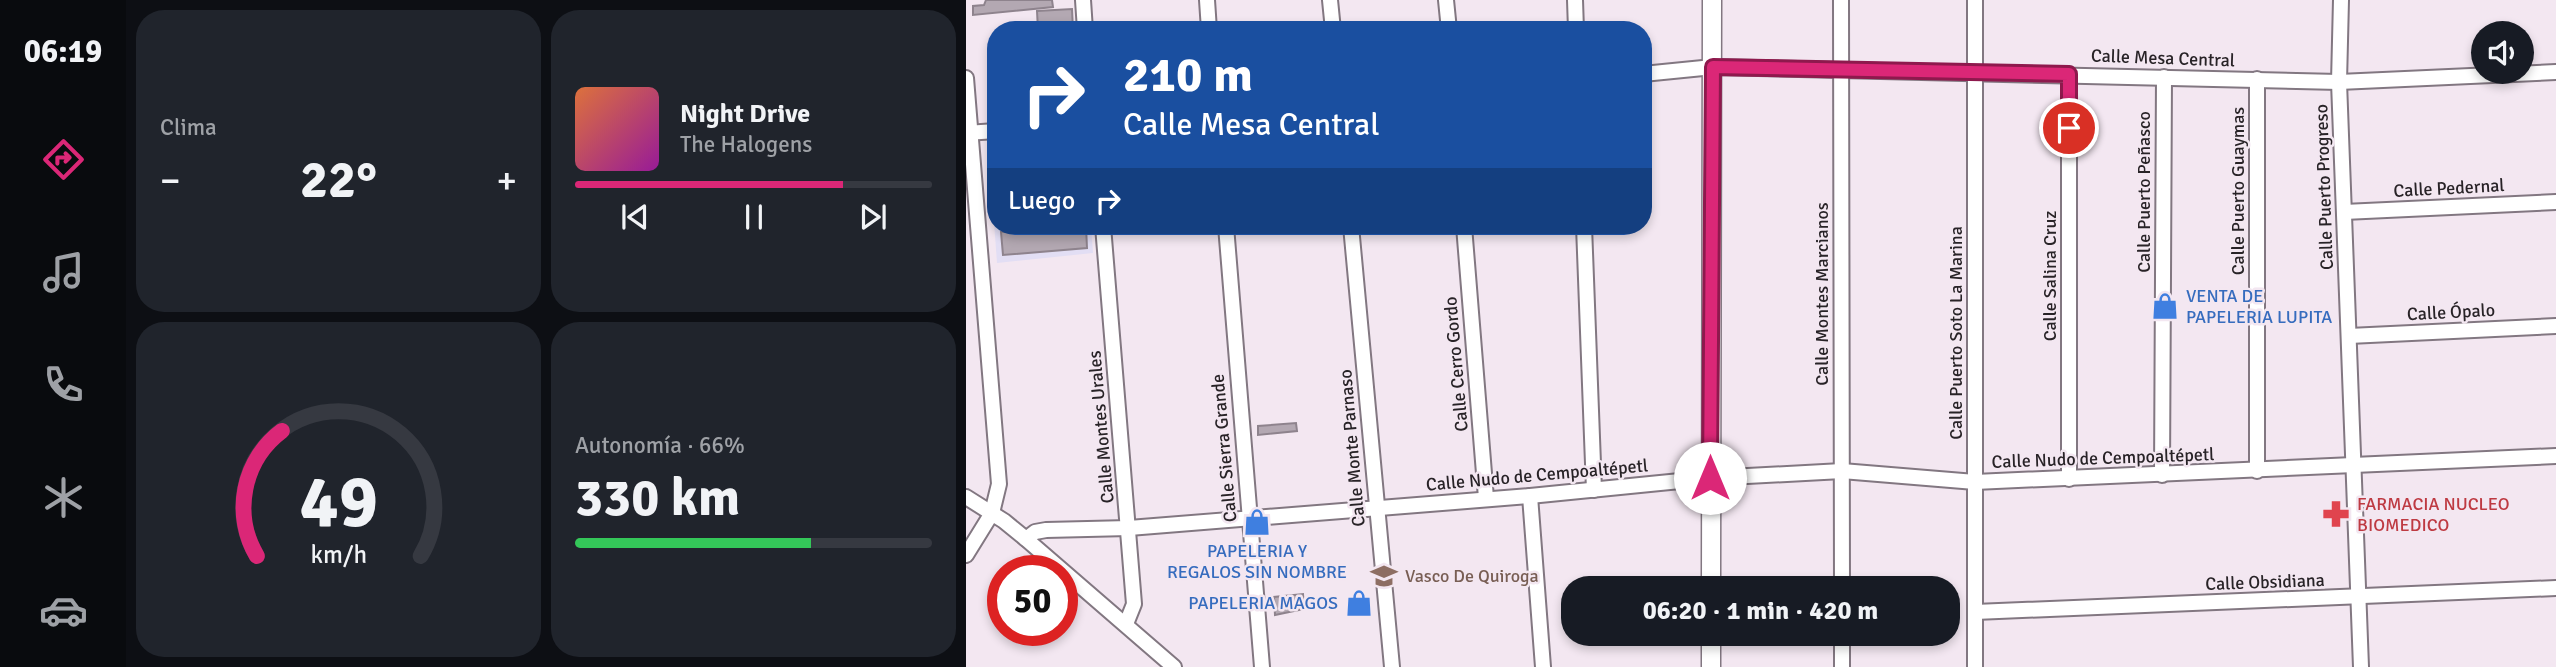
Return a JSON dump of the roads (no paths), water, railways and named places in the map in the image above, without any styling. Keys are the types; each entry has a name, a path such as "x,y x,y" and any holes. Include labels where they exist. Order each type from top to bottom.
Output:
{"main road":[{"path":"1711,576 1712,0"},
{"path":"1711,646 1712,667"}],"street":[{"path":"1083,0 1084,21"},
{"path":"1207,0 1208,21"},
{"path":"1330,0 1332,21"},
{"path":"1446,0 1447,21"},
{"path":"1575,0 1576,21"},
{"name":"Calle Montes Marcianos","path":"1841,0 1842,576"},
{"name":"Calle Puerto Soto La Marina","path":"1975,0 1975,667"},
{"name":"Calle Puerto Progreso","path":"2341,0 2339,82 2361,667"},
{"name":"Calle Mesa Central","path":"1652,73 1713,67 2339,82 2556,72"},
{"name":"Calle Salina Cruz","path":"2069,74 2069,478"},
{"name":"Calle Puerto Peñasco","path":"2162,475 2164,77"},
{"path":"966,78 968,133 999,484 992,513 966,555"},
{"name":"Calle Puerto Guaymas","path":"2257,471 2258,79"},
{"path":"968,133 987,132"},
{"name":"Calle Pedernal","path":"2344,212 2556,202"},
{"name":"Calle Montes Urales","path":"1103,235 1134,604 1126,624"},
{"name":"Calle Sierra Grande","path":"1227,235 1262,667"},
{"name":"Calle Monte Parnaso","path":"1352,235 1392,667"},
{"name":"Calle Cerro Gordo","path":"1465,235 1486,498"},
{"path":"1584,235 1594,490"},
{"name":"Calle Ópalo","path":"2349,336 2556,326"},
{"name":"Calle Nudo de Cempoaltépetl","path":"1026,539 1035,532 1046,530 1129,528 1530,496 1710,478 1842,471 1975,482 2556,456"},
{"path":"1530,496 1543,667"},
{"path":"966,497 1026,539 1174,667"},
{"name":"Calle Obsidiana","path":"1975,612 2556,588"},
{"path":"1842,646 1842,667"}],"place":[{"name":"VENTA DE PAPELERIA LUPITA","path":"2165,306"},
{"name":"FARMACIA NUCLEO BIOMEDICO","path":"2336,514"},
{"name":"PAPELERIA Y REGALOS SIN NOMBRE","path":"1257,522"},
{"name":"Vasco De Quiroga","path":"1384,576"},
{"name":"PAPELERIA MAGOS","path":"1359,603"}]}
